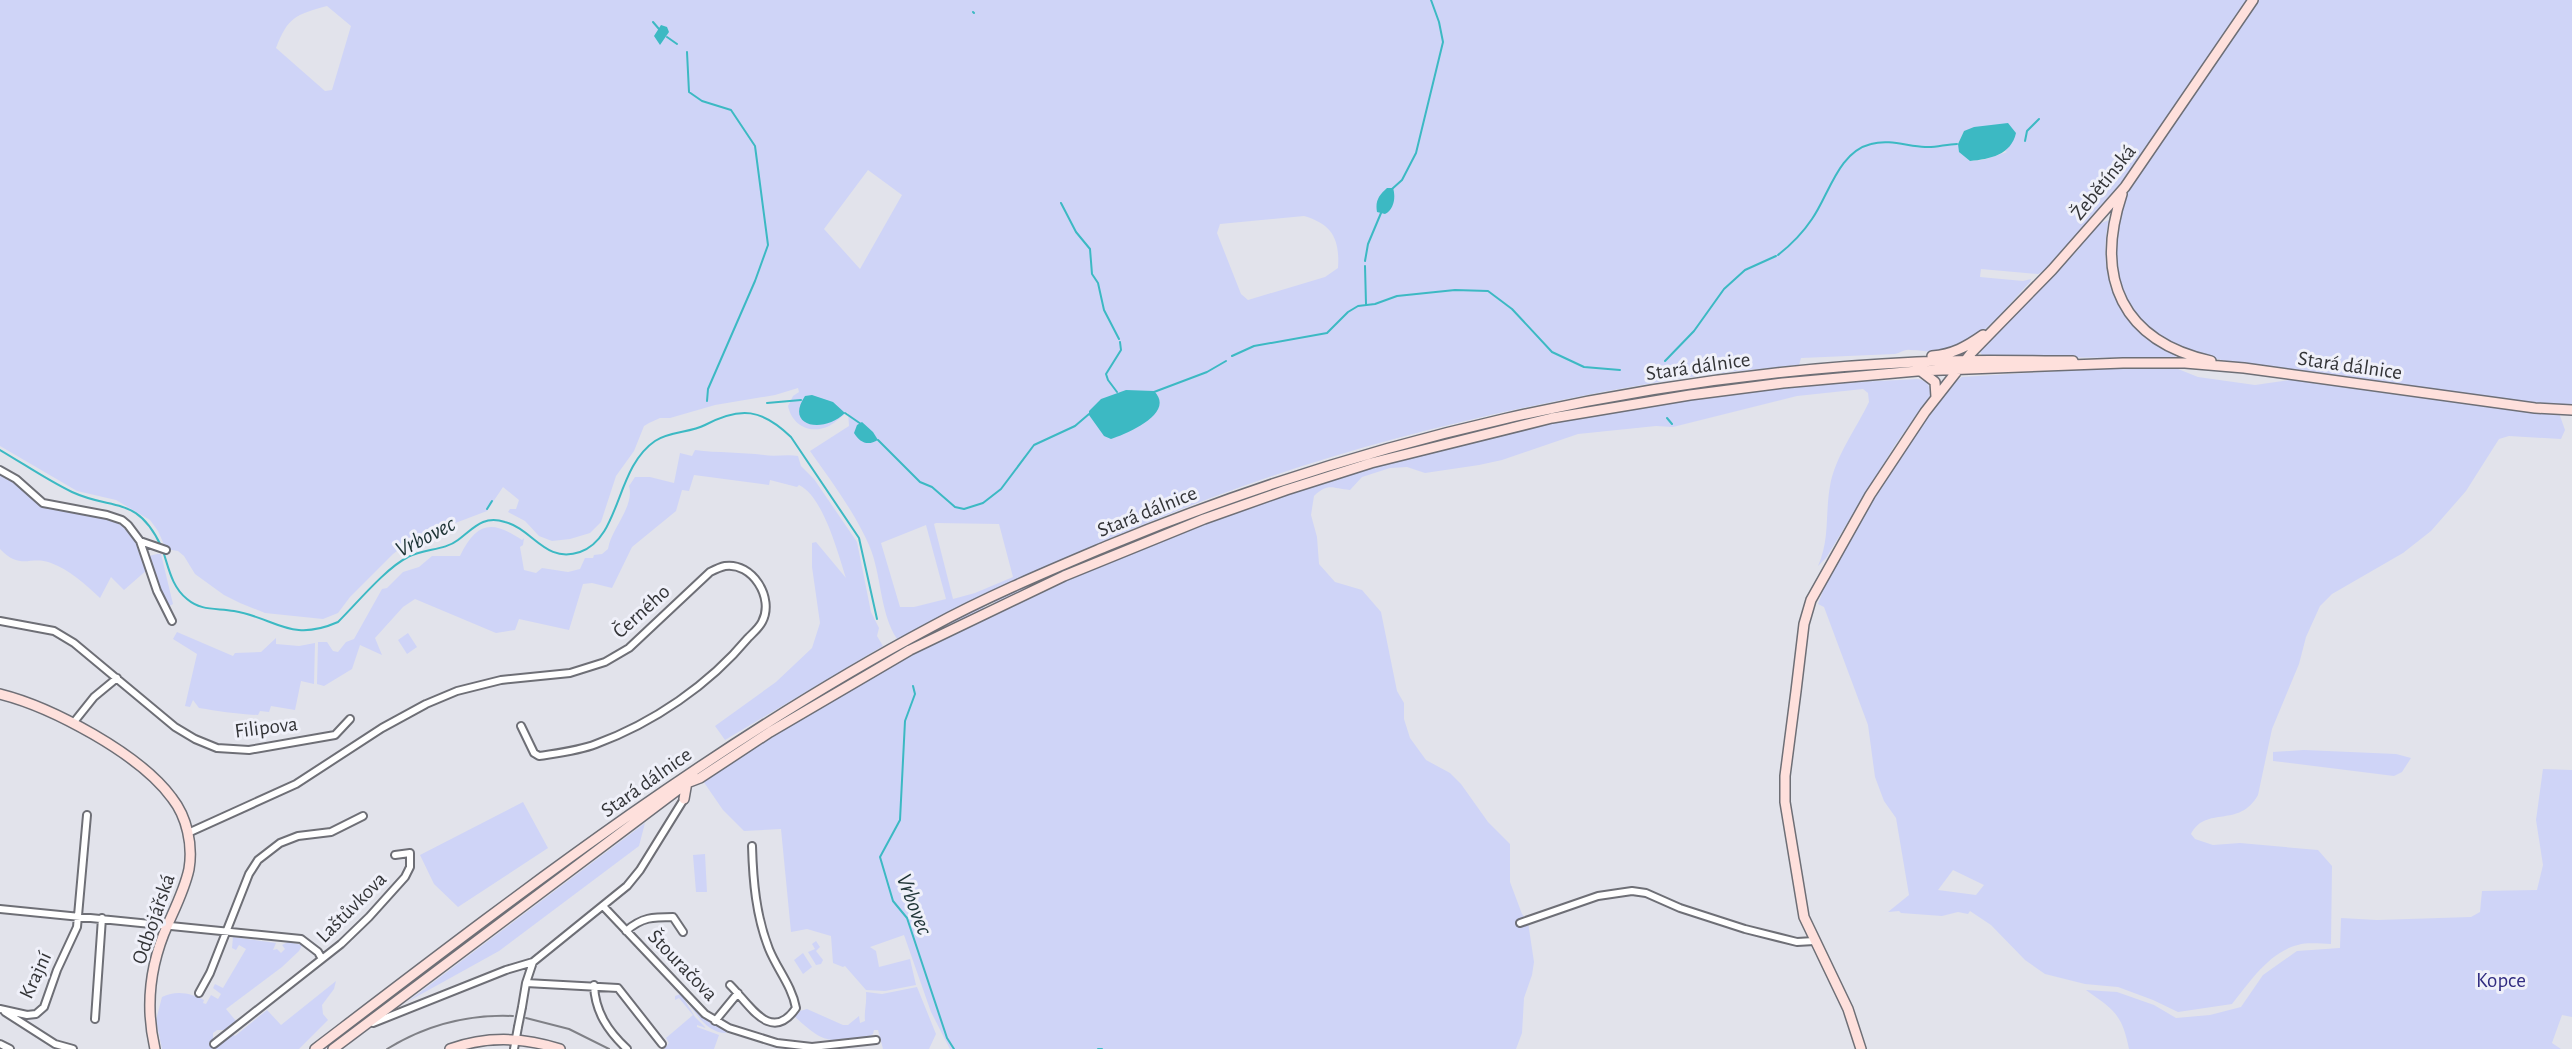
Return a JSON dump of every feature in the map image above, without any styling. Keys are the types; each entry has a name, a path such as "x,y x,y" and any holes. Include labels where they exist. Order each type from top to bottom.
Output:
{"main road":[{"name":"Žebětínská","path":"1861,1049 1848,1009 1804,918 1785,794 1806,614 1817,587 1898,449 1958,369 2052,270 2125,187 2253,0"},
{"path":"2125,187 2111,241 2110,258 2117,288 2131,315 2161,342 2200,358 2244,368"},
{"path":"1866,365 1948,354 1966,348 2004,320"},
{"name":"Stará dálnice","path":"315,1049 624,817 694,768 897,645 937,624 1059,566 1201,508 1367,453 1458,428 1550,408 1690,383 1866,365 1965,361 2123,363"},
{"name":"Stará dálnice","path":"333,1049 687,783 701,778 769,732 885,664 1064,576 1204,519 1371,463 1461,439 1596,410 1783,383 1958,369 2185,363 2244,368 2535,408 2572,410"},
{"path":"1917,371 1927,374 1935,382 1936,398"},
{"path":"1550,408 1552,418"},
{"name":"Odbojářská","path":"0,694 74,722 153,778 172,797 183,816 190,846 189,869 155,959 149,1013 155,1049"},
{"path":"684,799 694,768"},
{"path":"684,799 701,778"},
{"path":"384,997 391,1005"},
{"path":"450,1049 484,1040 560,1049"}],"street":[{"path":"0,470 16,479 43,503 107,515 128,525 140,541 157,591 172,621"},
{"path":"140,541 162,549"},
{"name":"Černého","path":"188,834 296,785 382,729 426,704 457,691 501,680 570,673 605,662 629,648 710,572 726,566 740,568 754,577 765,594 763,620 736,653 696,688 651,718 598,744 539,756 534,753 521,726"},
{"name":"Filipova","path":"0,621 54,631 74,643 174,727 195,739 226,749 248,750 335,735 350,719"},
{"path":"74,722 94,697 117,678"},
{"path":"352,1034 382,1019 533,962 627,886 640,870 684,799"},
{"name":"Krajní","path":"2,1010 27,1015 36,1014 44,1007 77,927 87,815"},
{"path":"199,993 248,874 258,860 268,851 298,836 331,832 363,816"},
{"name":"Štouračova","path":"730,985 766,1022 777,1024 789,1019 796,1008 792,993 769,949 758,912 752,846"},
{"name":"Laštůvkova","path":"214,1044 322,959 369,917 405,877 410,867 410,853 396,855"},
{"path":"1520,923 1598,896 1632,891 1646,893 1680,908 1745,929 1797,942 1814,941"},
{"name":"Štouračova","path":"603,906 705,1014 715,1021 752,1037 796,1045 834,1046 876,1040"},
{"name":"Laštůvkova","path":"0,909 301,939 318,952 322,959"},
{"name":"Štouračova","path":"626,931 648,917 673,917 683,932"},
{"path":"95,1019 102,918"},
{"path":"515,1044 526,983 533,962"},
{"path":"526,983 618,988 662,1044"},
{"path":"594,985 596,1002 603,1020 627,1049"},
{"name":"Štouračova","path":"715,1021 738,993"},
{"path":"2,1010 55,1044 73,1049"},
{"path":"0,1044 10,1049"}],"green space":[{"path":"0,0 2249,0 2134,169 2049,268 2038,274 1981,269 1980,277 2023,281 2031,279 1993,322 1961,346 1943,352 1908,350 1895,354 1801,358 1799,365 1628,387 1517,409 1407,436 1299,467 1157,519 1026,576 897,639 887,617 873,557 863,532 810,451 849,426 848,412 822,429 809,429 793,418 788,406 793,396 799,392 798,388 775,395 715,405 670,418 660,418 644,426 634,451 616,476 601,522 590,533 552,541 539,536 525,521 508,512 510,509 516,509 519,500 503,487 487,511 450,525 449,529 406,544 350,597 338,613 323,619 265,613 224,595 195,574 178,551 166,549 150,520 116,500 77,491 0,446","holes":["327,6 351,26 332,90 325,91 276,48 289,23 300,15","1964,131 2007,152 1983,160 1970,161 1958,144","868,170 902,195 860,269 824,229","1304,216 1314,219 1328,228 1336,241 1338,268 1325,277 1248,300 1241,294 1217,233 1220,224","934,524 999,524 1013,577 953,599","926,525 946,599 914,607 900,607 881,543"]},
{"path":"2257,0 2572,0 2572,406 2535,404 2264,368 2209,357 2165,338 2144,323 2129,305 2120,284 2116,262 2117,237 2131,185"},
{"path":"2109,220 2106,263 2117,299 2140,329 2176,353 2176,358 1983,357 1980,352 2080,248 2099,224"},
{"path":"1947,365 1709,388 1569,409 1645,394 1750,381"},
{"path":"2124,367 2173,367 2198,377 2255,385 2296,379 2559,413 2565,430 2561,439 2509,436 2499,439 2466,491 2431,531 2403,553 2332,594 2320,606 2272,729 2258,795 2242,811 2205,820 2197,825 2191,834 2195,839 2213,845 2240,843 2318,850 2332,866 2331,944 2302,944 2278,954 2260,969 2232,1004 2178,1012 2118,987 2085,984 2045,974 2025,960 1991,925 1970,911 1968,914 1958,912 1942,916 1888,912 1909,895 1896,818 1884,801 1875,777 1868,725 1824,607 1818,604 1828,577 1903,450 1955,382 1962,377","holes":["1953,870 1984,885 1976,895 1938,890"]},
{"path":"1917,379 1928,384 1930,396 1895,445 1826,558 1818,566 1824,546 1833,475 1841,454 1869,402 1868,393 1863,389 1797,396 1673,427 1656,426 1578,434 1502,460 1479,465 1425,473 1407,467 1390,468 1362,477 1350,490 1331,487 1314,496 1311,515 1317,537 1319,564 1335,582 1362,590 1381,612 1397,691 1404,703 1404,719 1410,738 1426,760 1450,773 1461,784 1488,822 1510,844 1510,882 1522,914 1528,922 1534,962 1524,998 1522,1033 1516,1049 950,1049 931,1012 904,935 870,947 876,951 879,967 910,959 916,985 885,991 866,990 845,966 833,963 831,936 807,929 791,932 781,829 744,831 723,810 703,781 861,684 1026,598 1196,525 1284,494 1422,453 1575,418 1781,387"},
{"path":"1531,417 1382,456 1301,481 1296,479 1414,444"},
{"path":"695,450 798,456 801,466 814,479 857,542 871,612 879,628 877,636 883,646 725,740 715,726 776,682 812,648 820,623 812,567 812,543 816,542 846,578 834,540 808,491 799,485 797,487 770,480 769,485 694,475 689,491 682,490 676,511 632,547 612,588 592,583 583,584 569,630 519,619 515,630 496,633 415,599 403,607 375,638 382,655 360,645 352,669 324,686 317,684 318,642 327,642 333,651 338,652 346,642 354,639 382,589 387,588 403,572 419,567 432,556 460,556 478,531 493,527 522,540 524,538 520,547 524,570 536,573 542,568 568,572 580,569 585,558 593,558 608,549 629,501 629,486 635,477 650,477 674,483 680,453 692,456"},
{"path":"0,473 49,508 114,520 136,538 148,569 124,590 111,577 100,598 58,566 44,561 20,561 7,556 0,549"},
{"path":"1283,484 1136,541 994,603 993,601 1167,525"},
{"path":"161,554 173,604 166,608 149,556"},
{"path":"983,605 984,608 861,673 699,773 698,771 831,687"},
{"path":"177,632 233,656 235,653 261,652 276,638 276,644 299,646 315,643 314,684 301,681 295,710 271,706 269,712 260,711 258,715 199,708 193,700 190,707 185,706 197,654 173,639"},
{"path":"408,633 417,647 407,654 398,640"},
{"path":"2304,750 2396,754 2411,758 2402,772 2394,776 2273,761 2273,752"},
{"name":"Kopce","path":"2543,769 2572,770 2572,1017 2562,1015 2552,1043 2561,1049 2129,1049 2120,1020 2104,1003 2086,990 2117,992 2154,1005 2176,1018 2210,1015 2241,1007 2263,975 2297,951 2340,948 2341,918 2377,920 2471,917 2480,912 2482,891 2537,890 2543,865 2536,820"},
{"path":"523,802 548,848 458,907 434,884 420,855"},
{"path":"645,823 639,846 499,951 407,1002"},
{"path":"705,854 707,892 696,892 693,855"},
{"path":"233,937 276,943 273,950 277,949 281,953 285,949 282,945 288,942 302,945 282,967 226,1009 236,1021 225,1030 213,1033 213,1039 209,1043 213,1049 162,1049 156,1020 162,997 183,993 204,1000 203,1003 206,1004 211,995 218,999 221,994 213,988 215,984 223,988 246,949 239,945 236,950 232,948"},
{"path":"816,941 820,947 816,951 823,960 816,965 808,952 815,949 812,944"},
{"path":"803,953 812,967 803,974 794,960"},
{"path":"336,981 334,989 322,1005 323,1014 328,1020 299,1049 215,1049 267,1010 281,1025"},
{"path":"917,987 936,1034 929,1049 883,1049 878,1030 874,1030 873,1034 864,1039 826,1039 812,1032 795,1017 800,1011 807,1009 843,1025 848,1025 859,1016 860,1023 865,1021 866,992 882,994"},
{"path":"681,994 695,1017 706,1028 697,1027 719,1035 714,1049 664,1049 669,1043 666,1038 693,1015 679,998 675,1000 675,996"},
{"path":"684,996 708,1019 727,1030 726,1033 707,1025"}],"water":[{"path":"661,25 667,27 669,32 660,45 654,36"},
{"path":"2008,123 2016,133 2005,151 1985,159 1970,161 1959,152 1958,144 1964,131 1974,127"},
{"path":"1387,188 1393,188 1394,199 1390,210 1385,214 1377,212 1377,201"},
{"path":"1126,390 1154,391 1159,399 1159,407 1155,414 1138,427 1111,439 1104,436 1089,411 1101,399"},
{"path":"812,395 833,402 845,413 827,424 809,424 803,421 799,415 800,406 805,396"},
{"path":"862,422 878,440 868,443 856,436 854,433 857,425"}],"waterway":[{"path":"1392,189 1402,180 1416,153 1443,42 1431,0"},
{"path":"653,22 659,29"},
{"path":"667,37 677,44"},
{"path":"687,52 689,92 702,101 731,110 755,146 768,245 708,389 707,401"},
{"path":"2025,141 2027,131 2039,119"},
{"path":"1778,255 1804,229 1842,165 1860,149 1884,142 1929,147 1957,144"},
{"path":"1061,203 1076,232 1090,249 1092,274 1098,283 1104,310 1119,339"},
{"path":"1365,261 1368,244 1381,213"},
{"path":"1665,361 1694,331 1724,289 1745,270 1776,256"},
{"path":"1365,266 1366,304"},
{"path":"1232,356 1254,346 1327,333 1358,306 1375,304 1397,296 1455,290 1488,291 1512,309 1552,352 1584,367 1620,370"},
{"path":"1117,392 1106,374 1121,350 1120,342"},
{"path":"1154,392 1207,372 1226,361"},
{"path":"767,403 801,400"},
{"name":"Vrbovec","path":"163,551 178,589 198,606 249,614 295,630 321,628 338,622 399,562 414,554 452,544 485,521 497,520 515,526 548,550 557,553 580,552 593,544 603,533 632,468 642,453 655,441 667,435 699,428 730,415 751,413 770,421 791,437 859,538 877,619"},
{"path":"845,413 861,424"},
{"path":"878,440 920,482 932,487 955,507 964,509 983,503 1001,489 1034,445 1075,426 1089,414"},
{"path":"1667,418 1672,424"},
{"name":"Vrbovec","path":"0,450 72,492 133,512 143,519 161,546"},
{"path":"487,509 492,501"},
{"name":"Vrbovec","path":"913,686 915,694 905,721 900,820 880,857 893,901 907,918 947,1038 954,1049"}],"tram line":[{"path":"387,1049 417,1033 447,1023 479,1017 513,1016"},
{"path":"526,1018 569,1029 609,1049"}]}
